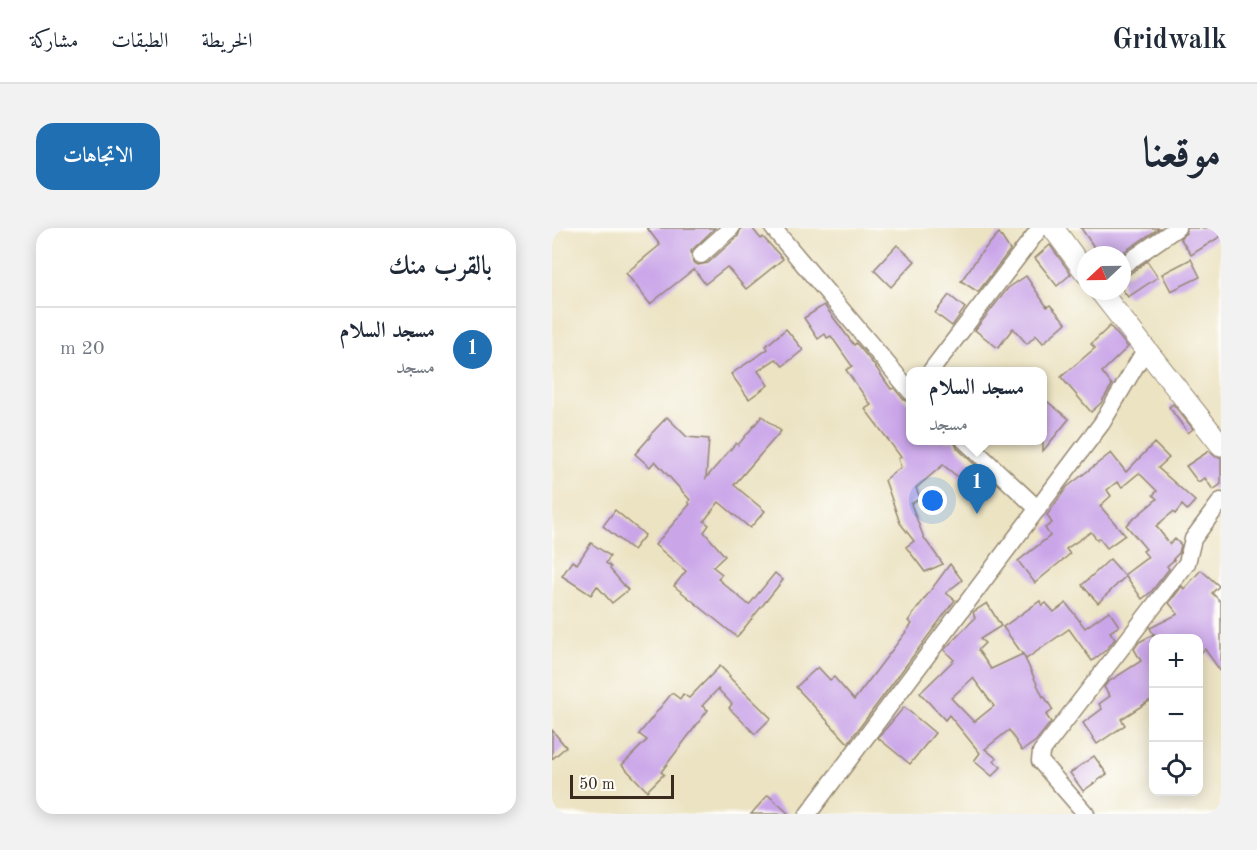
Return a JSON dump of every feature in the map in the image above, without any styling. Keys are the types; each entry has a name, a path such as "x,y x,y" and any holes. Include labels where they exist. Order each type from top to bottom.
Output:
{"street":[{"path":"701,255 731,228"},
{"path":"772,228 906,386"},
{"path":"934,367 1040,228"},
{"path":"1053,228 1077,261"},
{"path":"1131,260 1177,228"},
{"path":"1107,300 1221,445"},
{"path":"808,814 1102,423 1145,350"},
{"path":"968,445 1038,509"},
{"path":"1086,814 1040,761 1041,752 1187,563 1193,539 1221,501"}],"building":[{"path":"647,228 715,228 691,251 693,262 698,265 708,263 738,236 741,228 752,228 783,259 746,289 727,267 705,284 694,269 650,304 626,273 660,245"},
{"path":"1081,228 1159,228 1131,247 1093,246"},
{"path":"1187,228 1221,228 1221,236 1191,255 1180,238 1186,233"},
{"path":"999,233 1010,250 978,292 961,281"},
{"path":"897,245 915,261 891,287 874,270"},
{"path":"1050,245 1071,274 1057,286 1035,258"},
{"path":"1191,259 1200,277 1171,291 1162,274"},
{"path":"1147,261 1158,277 1131,295 1131,273"},
{"path":"1026,276 1047,307 1050,305 1066,323 1043,343 1036,335 1027,344 1013,328 998,348 975,330 1008,288"},
{"path":"949,295 965,308 952,326 935,313"},
{"path":"824,305 854,345 856,343 875,366 891,389 894,388 906,401 906,445 956,445 985,474 983,477 973,469 963,481 943,465 916,488 920,498 911,504 924,538 943,564 925,572 906,547 914,541 900,523 885,480 901,467 898,459 901,457 865,409 871,405 846,370 852,366 831,336 827,338 825,334 818,339 804,318"},
{"path":"1110,326 1128,347 1102,372 1112,385 1101,403 1091,412 1061,377 1095,348 1091,344"},
{"path":"786,329 803,350 783,366 776,359 758,371 768,385 749,399 731,374 768,349 766,346"},
{"path":"1047,401 1069,419 1043,451 1043,445 1047,445"},
{"path":"1173,404 1193,429 1188,433 1169,407"},
{"path":"762,416 781,431 734,485 765,511 750,528 719,502 704,521 709,525 704,532 725,556 713,567 722,574 718,579 749,605 775,573 783,580 737,637 674,586 686,571 655,545 690,504 688,502 690,500 655,461 650,467 635,454 667,417 687,437 709,439 706,478"},
{"path":"1154,443 1169,458 1158,468 1195,501 1187,510 1182,505 1175,514 1173,512 1156,526 1170,544 1175,539 1181,545 1179,553 1167,566 1169,569 1151,592 1142,599 1126,576 1098,603 1082,585 1110,559 1124,575 1148,557 1143,551 1146,549 1126,525 1157,499 1153,495 1157,491 1139,473 1122,487 1117,482 1107,490 1111,496 1100,506 1125,535 1107,548 1091,532 1066,549 1070,554 1035,583 1018,561 1050,536 1045,528 1052,523 1047,515 1067,487 1111,453 1126,472"},
{"path":"1209,451 1216,457 1221,457 1221,484 1213,490 1205,478 1198,482 1186,466"},
{"path":"615,510 645,535 633,550 603,526"},
{"path":"591,543 610,556 606,563 628,590 612,603 597,586 591,595 562,576 572,561 577,564"},
{"path":"950,564 962,580 946,593 955,600 848,743 796,687 818,667 830,680 834,677 854,700 912,624 908,621"},
{"path":"1201,570 1219,586 1212,593 1221,602 1221,672 1205,649 1203,651 1203,634 1153,634 1150,628 1178,614 1169,603 1182,586 1184,589"},
{"path":"1040,601 1042,606 1046,603 1054,612 1066,603 1085,628 1109,611 1119,626 1110,632 1115,639 1092,661 1069,629 1026,659 1003,627"},
{"path":"987,603 1001,626 980,639 985,643 978,650 991,669 1023,654 1043,697 1053,710 1046,715 1051,722 1036,741 1022,751 1009,730 985,749 996,758 994,761 1001,767 992,776 974,761 980,753 949,715 945,720 920,693 954,660 944,650 975,618 973,612","holes":["973,678 994,706 974,722 951,698"]},
{"path":"1149,637 1149,701 1121,719 1125,725 1097,744 1083,723 1102,709 1099,704 1110,696 1104,687 1108,682 1141,661 1134,649 1139,642"},
{"path":"720,666 771,718 755,734 729,708 732,704 718,689 702,706 708,710 661,772 664,774 647,791 622,765 647,740 639,734 672,693 680,699 683,694 689,698"},
{"path":"904,707 935,733 910,764 878,738"},
{"path":"552,730 566,747 552,759"},
{"path":"1094,756 1107,774 1083,791 1070,773"},
{"path":"768,795 789,814 751,814"}],"place":[{"name":"مسجد السلام","path":"977,514"}]}
